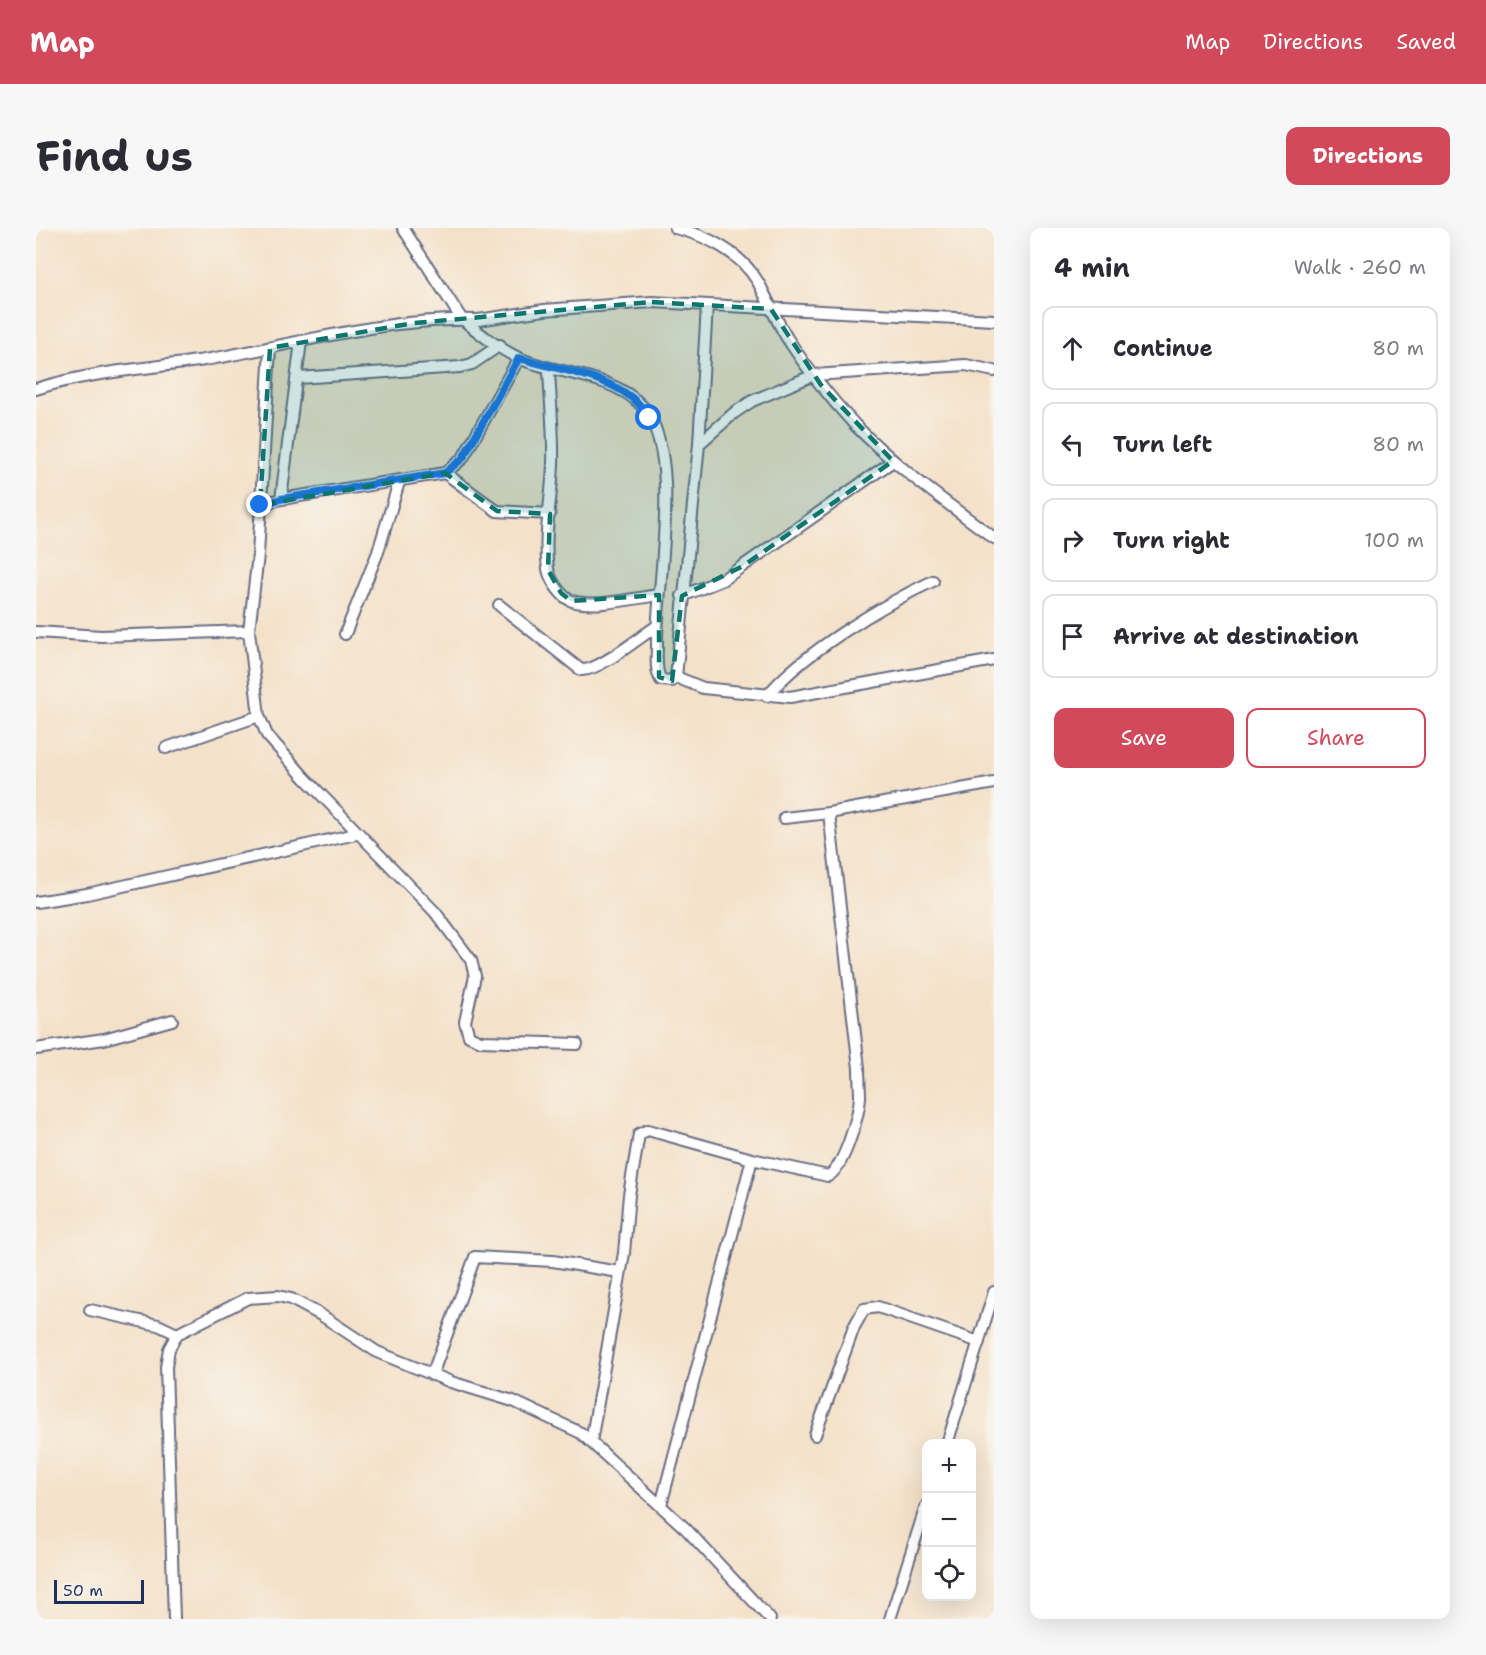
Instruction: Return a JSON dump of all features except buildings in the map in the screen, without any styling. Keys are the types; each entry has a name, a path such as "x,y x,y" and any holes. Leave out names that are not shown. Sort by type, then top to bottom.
{"street":[{"path":"403,228 461,318 519,358 585,376 628,394 644,408 656,431 666,501 657,626 658,677 667,682 676,677"},
{"path":"675,228 695,230 726,249 744,265 758,281 786,337 855,425 893,461 994,538"},
{"path":"36,389 90,375 197,361 347,332 461,318 478,320 554,309 652,302 994,320"},
{"path":"676,677 682,596 699,444 707,305"},
{"path":"281,499 302,341"},
{"path":"298,378 460,367 472,364 500,345"},
{"path":"270,348 270,385 249,631 259,716 267,735 356,834 435,912 471,960 475,976 465,1022 469,1036 481,1041 577,1044"},
{"path":"260,505 281,499 445,473 463,458 519,358"},
{"path":"699,444 752,400 814,375 966,364 994,371"},
{"path":"549,368 553,463 548,570 561,593 571,601 587,602 659,595"},
{"path":"682,596 729,575 893,461"},
{"path":"445,473 497,511 550,514"},
{"path":"345,634 378,552 399,482"},
{"path":"767,696 783,676 806,659 901,596 933,581"},
{"path":"499,604 581,670 591,669 606,661 657,626"},
{"path":"36,632 100,636 249,631"},
{"path":"676,677 703,688 789,697 994,660"},
{"path":"166,748 259,716"},
{"path":"784,818 830,813 994,783"},
{"path":"591,1442 619,1272 635,1152 642,1131 648,1130 752,1159 828,1176 835,1172 839,1165 856,1119 860,1099 859,1068 830,813"},
{"path":"36,902 87,894 356,834"},
{"path":"36,1049 104,1039 172,1020"},
{"path":"661,1505 752,1159"},
{"path":"432,1375 475,1257 553,1261 619,1272"},
{"path":"948,1439 994,1292"},
{"path":"174,1619 166,1367 169,1349 177,1334 248,1298 278,1296 291,1299 321,1315 377,1352 432,1375 513,1401 561,1421 591,1442 661,1505 770,1619"},
{"path":"815,1435 854,1327 864,1309 878,1307 979,1342"},
{"path":"90,1310 158,1325 177,1334"},
{"path":"890,1619 922,1521"}],"highlighted area":[{"path":"652,302 771,309 821,385 893,461 743,566 682,596 672,681 659,677 659,595 571,601 561,593 548,570 550,514 497,511 445,473 260,505 270,348 414,323 606,305"}],"route":[{"path":"260,505 281,499 445,473 463,458 519,358 585,376 618,389 628,394 644,408 649,418"}]}
